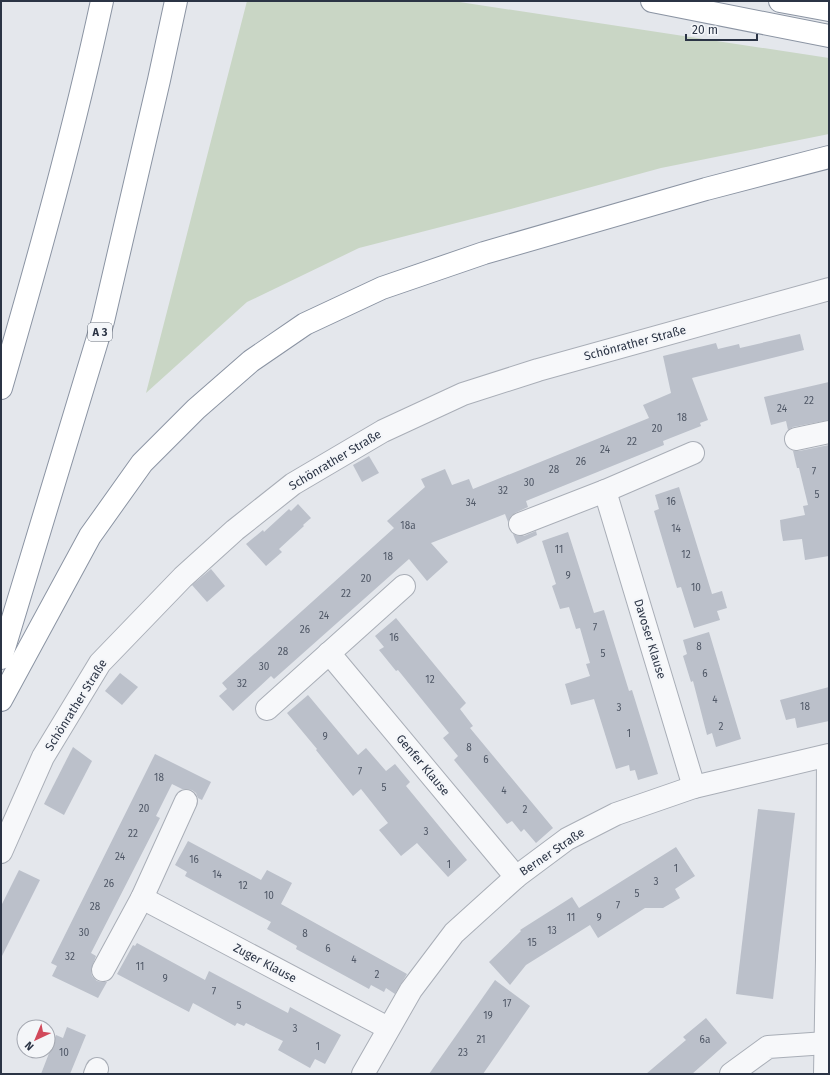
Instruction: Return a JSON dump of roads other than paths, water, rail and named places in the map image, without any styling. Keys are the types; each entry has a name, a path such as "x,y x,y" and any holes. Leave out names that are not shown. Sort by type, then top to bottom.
{"highway":[{"path":"1,388 36,268 89,60 102,1"},
{"name":"A 3","path":"1,658 103,322 176,1"},
{"path":"652,1 829,36"},
{"path":"780,1 829,10"},
{"path":"803,1 829,10"},
{"path":"1,700 90,536 142,463 196,409 251,361 305,324 382,288 484,253 698,192 829,157"},
{"path":"1,331 36,268"}],"street":[{"name":"Schönrather Straße","path":"1,852 43,757 100,663 183,577 235,530 292,484 383,431 463,394 538,370 829,289"},
{"path":"796,439 829,432"},
{"path":"520,524 605,491 693,453"},
{"name":"Davoser Klause","path":"605,491 694,787"},
{"path":"267,709 404,586"},
{"name":"Genfer Klause","path":"329,653 516,877"},
{"path":"825,1074 829,756"},
{"name":"Berner Straße","path":"363,1074 411,990 454,933 516,877 567,840 616,814 694,787 829,756"},
{"path":"103,970 142,898 186,801"},
{"name":"Zuger Klause","path":"142,898 388,1028"},
{"path":"731,1074 768,1047 826,1043"}]}
